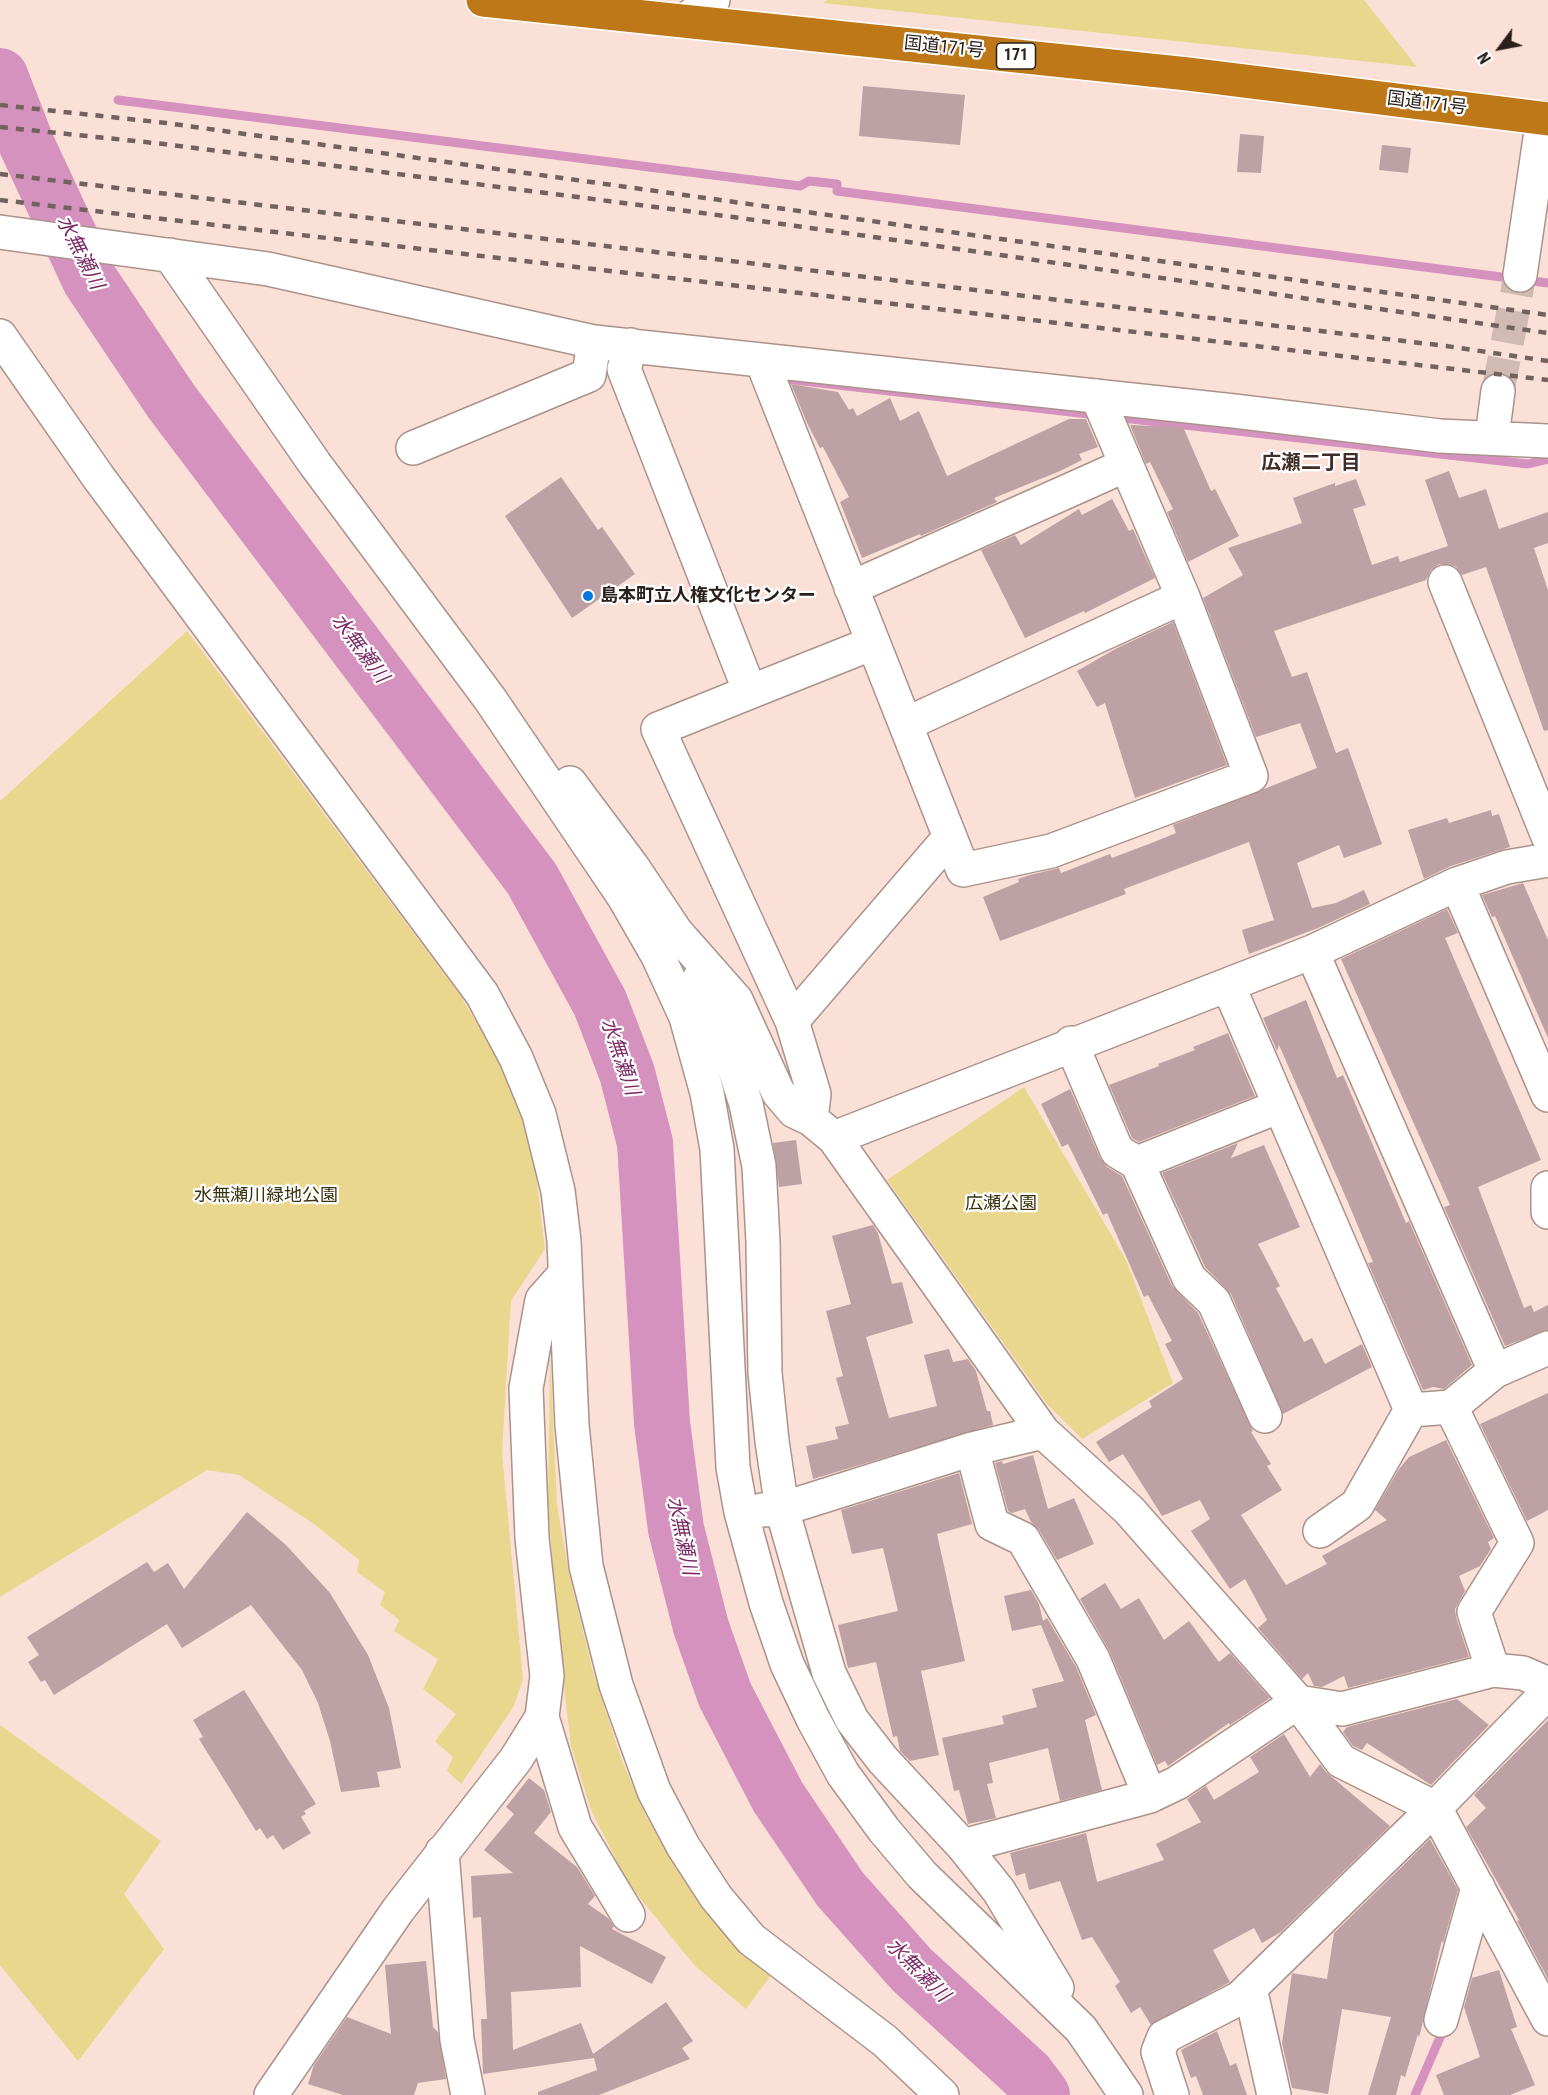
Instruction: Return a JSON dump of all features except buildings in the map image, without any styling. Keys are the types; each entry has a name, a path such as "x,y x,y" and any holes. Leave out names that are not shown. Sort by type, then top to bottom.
{"highway":[{"name":"国道171号","path":"483,0 1188,74 1545,118"}],"street":[{"path":"684,21 713,0"},
{"path":"1520,275 1545,118"},
{"path":"0,232 268,269 594,342 632,345 767,372 1103,409 1440,436 1548,441"},
{"path":"170,255 315,464 490,699 624,897 658,956 689,1028 707,1093 717,1149 730,1434 741,1512 766,1603 787,1664 843,1774 922,1875 1081,2030"},
{"path":"0,336 99,478 482,994 516,1058 539,1114 558,1191 565,1274 572,1425 586,1566 616,1685 654,1791 683,1846 711,1889 751,1939 885,2041 942,2095"},
{"path":"413,448 589,375 594,342"},
{"path":"632,345 624,369 750,692"},
{"path":"767,372 963,870 1052,851 1251,776 1182,597 1103,409"},
{"path":"1492,437 1498,391"},
{"path":"851,588 1126,465"},
{"path":"1445,582 1548,836"},
{"path":"906,724 1182,597"},
{"path":"823,1129 792,1021 658,729 873,643"},
{"path":"517,741 576,788 676,932 736,1000 778,1092 794,1110 823,1129 1042,1432 1129,1510 1298,1702 1341,1761 1435,1808 1548,2019"},
{"path":"792,1021 950,837"},
{"path":"823,1129 1071,1043 1228,985 1312,951 1457,884 1508,867 1548,860"},
{"path":"1457,884 1548,1095"},
{"path":"676,932 718,1018 746,1104 759,1166 764,1242 765,1373 782,1509 816,1634 838,1695 852,1720 883,1760 963,1846 999,1891 1081,2030 1126,2095"},
{"path":"1312,951 1495,1371"},
{"path":"1228,985 1411,1410"},
{"path":"1071,1043 1117,1151 1137,1163 1189,1278 1214,1302 1264,1416"},
{"path":"1137,1163 1280,1106"},
{"path":"1548,1188 1548,1212"},
{"path":"565,1274 542,1300 526,1388 532,1538 546,1676 543,1717 575,1827 628,1915"},
{"path":"1411,1410 1451,1407 1495,1371 1548,1348"},
{"path":"1451,1407 1516,1543 1474,1612 1493,1670"},
{"path":"1320,1531 1357,1505 1411,1410"},
{"path":"741,1512 782,1509 972,1449 1042,1432"},
{"path":"972,1449 992,1524 1023,1539 1088,1649 1150,1796"},
{"path":"963,1846 1150,1796 1177,1783 1298,1702 1342,1709 1493,1670 1523,1673 1548,1684"},
{"path":"1172,2095 1158,2052 1164,2037 1240,1998 1435,1808 1548,1692"},
{"path":"271,2095 398,1910 516,1759 543,1717"},
{"path":"442,1852 457,2040 468,2095"},
{"path":"1441,2020 1478,1887"},
{"path":"1250,1988 1274,2095"}],"green space":[{"path":"827,0 1364,0 1417,67 823,3"},
{"name":"水無瀬川緑地公園","path":"187,631 460,995 510,1079 535,1165 545,1249 511,1301 502,1452 523,1679 514,1706 461,1784 447,1771 453,1757 435,1741 456,1714 423,1689 438,1659 394,1631 399,1620 380,1605 385,1592 357,1572 359,1560 314,1524 239,1475 207,1470 0,1597 0,801"},
{"name":"広瀬公園","path":"1024,1087 1126,1260 1173,1383 1082,1439 1047,1404 887,1180"},
{"path":"550,1354 557,1505 568,1569 593,1672 622,1761 645,1814 667,1853 704,1909 737,1948 772,1974 746,2009 694,1965 628,1883 591,1810 571,1746 558,1637 548,1504"},
{"path":"0,1725 161,1841 124,1894 164,1949 78,2061 0,1965"}],"waterway":[{"name":"水無瀬川","path":"0,76 26,143 90,280 171,401 532,879 600,1003 627,1073 645,1143 662,1423 676,1529 701,1627 725,1695 778,1797 840,1889 912,1970 1027,2075 1042,2095"},
{"path":"118,100 800,186 809,181 837,184 837,191 1548,283"},
{"path":"777,378 1097,415"},
{"path":"1114,417 1528,464 1548,459"},
{"path":"1415,2095 1445,2026"}],"tunnel":[{"path":"1498,391 1520,275"}],"railway":[{"path":"0,105 166,123 1548,315"},
{"path":"0,127 164,144 733,217 1548,333"},
{"path":"0,174 1446,346 1548,361"},
{"path":"0,200 1548,380"}],"place":[{"name":"島本町立人権文化センター","path":"588,596"}],"district":[{"name":"広瀬二丁目","path":"1311,464"}]}
